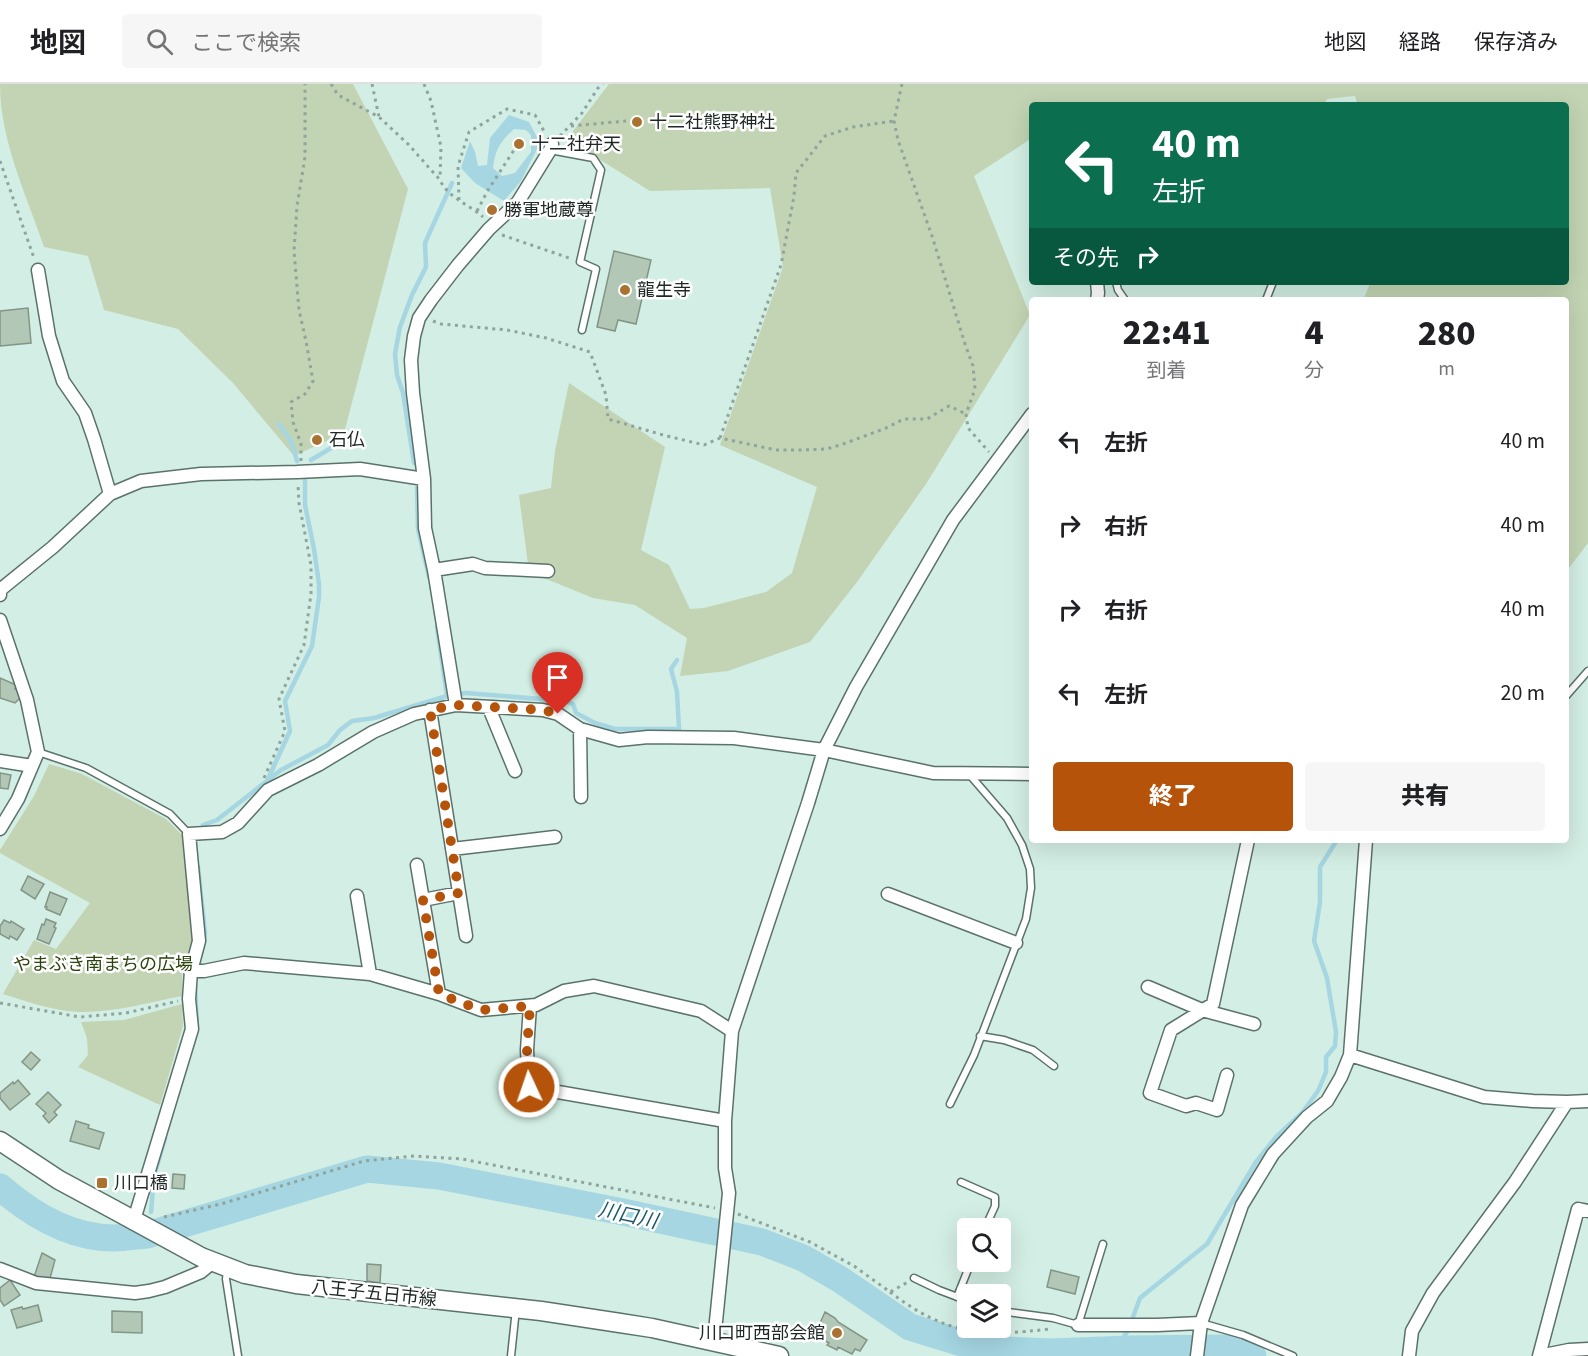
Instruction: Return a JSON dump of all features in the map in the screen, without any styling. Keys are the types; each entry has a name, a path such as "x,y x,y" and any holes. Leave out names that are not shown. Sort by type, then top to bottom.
{"main road":[{"name":"八王子五日市線","path":"0,1141 59,1180 134,1220 214,1262 257,1276 296,1284 516,1308 620,1323 779,1356"}],"street":[{"path":"456,705 425,528 424,479 411,360 414,336 419,318 431,300 493,225 518,202 551,147"},
{"path":"38,270 49,336 63,381 84,413 110,494"},
{"path":"714,1341 729,1193 725,1168 725,1121 732,1031 824,750 856,687 953,520 1029,418"},
{"path":"0,595 0,590 110,494 141,481 201,474 360,469 424,479"},
{"path":"434,570 473,564 485,568 548,572"},
{"path":"0,620 27,700 38,752 18,799 0,829"},
{"path":"134,1220 192,1029 189,999 191,971 199,941 189,834 222,832 238,823 268,790 318,765 373,732 414,714 456,705 543,710 558,714 580,729 619,740 648,737 734,738 824,750 933,773 1029,774"},
{"path":"489,708 515,771"},
{"path":"430,710 466,936"},
{"path":"580,729 581,797"},
{"path":"0,761 32,766"},
{"path":"452,849 555,837"},
{"path":"1227,1075 1217,1110 1196,1103 1186,1106 1150,1093 1171,1030 1213,1004 1247,843"},
{"path":"1197,1356 1200,1327 1242,1205 1274,1154 1307,1117 1327,1101 1350,1055 1365,843"},
{"path":"417,865 439,994"},
{"path":"423,900 459,893"},
{"path":"888,894 1016,943"},
{"path":"357,896 370,974"},
{"path":"191,971 204,971 244,963 370,974 439,994 481,1010 536,1005 564,992 594,986 701,1011 732,1031"},
{"path":"1148,987 1202,1010 1254,1024"},
{"path":"530,1006 527,1050 529,1087 725,1121"},
{"path":"1350,1055 1484,1098 1588,1101"},
{"path":"1410,1356 1412,1331 1433,1293 1515,1182 1568,1102"},
{"path":"1581,1351 1539,1356 1578,1209 1588,1211"},
{"path":"0,1269 36,1283 135,1293 165,1287 201,1272 214,1262"},
{"path":"1078,1325 1200,1327"}],"lane":[{"path":"551,147 593,158 601,170 580,262 596,269 582,330"},
{"path":"1569,693 1588,671"},
{"path":"38,752 86,768 170,814 189,834"},
{"path":"950,1104 974,1055 1026,919 1031,888 1030,868 1022,845 1007,818 969,774"},
{"path":"980,1036 1004,1040 1033,1050 1054,1066"},
{"path":"961,1182 995,1197 995,1206 990,1218"},
{"path":"1011,1312 1053,1317 1078,1325 1103,1244"},
{"path":"214,1262 226,1279 238,1356"},
{"path":"914,1278 957,1297"},
{"path":"511,1356 516,1308"},
{"path":"1200,1327 1243,1335 1293,1356"}],"path":[{"path":"262,781 285,731 279,699 304,645 311,594 311,565 299,503 297,472 301,459 301,444 292,422 291,402 305,394 313,381 299,310 294,251 297,206 305,157 305,84"},
{"path":"331,84 338,95 379,117 408,144 442,185 493,225"},
{"path":"372,84 379,117"},
{"path":"424,84 431,101 441,147 440,180"},
{"path":"457,198 458,166 469,132 507,109 535,115 551,147 582,113 603,84"},
{"path":"902,84 894,121 898,140 974,366 975,389 966,414 968,428 996,460"},
{"path":"570,126 626,121"},
{"path":"720,438 781,265 796,173 825,136 854,127 894,121"},
{"path":"477,211 516,147"},
{"path":"0,161 38,270"},
{"path":"508,238 560,256"},
{"path":"441,324 507,330 546,338 590,352 606,395 608,419 704,446 720,438 776,450 827,449 871,435 904,419 927,419 949,406 966,414"},
{"path":"0,1003 80,1017 126,1013 189,999"},
{"path":"134,1220 167,1217 221,1204 364,1161 414,1156 462,1159 728,1210 810,1242 855,1266 905,1304 952,1327 986,1333 1011,1333 1078,1325"},
{"path":"890,1292 914,1278"}],"green space":[{"path":"0,84 353,84 408,189 344,433 294,456 233,383 178,329 104,310 88,256 44,247 9,146 4,126"},
{"path":"609,84 1588,84 1588,543 1569,568 1569,297 1364,297 1369,285 1569,285 1569,102 1357,102 1355,96 1327,99 1326,102 1029,102 1029,140 974,176 1029,317 926,484 857,582 810,642 728,671 680,676 687,638 635,605 593,598 529,572 519,495 551,488 555,451 569,383 665,447 641,550 669,565 690,609 704,608 766,592 792,573 817,487 720,445 783,267 770,188 650,191 567,139"},
{"name":"やまぶき南まちの広場","path":"49,764 82,774 166,819 188,841 197,944 182,972 182,996 118,1009 80,1012 51,1008 3,994 34,940 56,949 90,903 0,853 34,796"},
{"path":"182,1004 183,1026 160,1105 78,1067 88,1055 87,1038 81,1022 124,1020"}],"water":[{"path":"509,115 529,122 540,143 521,181 504,201 475,183 461,168 470,141 478,166 487,165 490,138","holes":["514,129 526,130 531,135 531,152 515,173 502,176 493,168 499,147"]}],"building":[{"name":"龍生寺","path":"614,251 651,260 636,324 618,320 615,331 597,327"},
{"path":"28,308 31,343 0,346 0,311"},
{"path":"0,678 16,685 15,689 18,690 20,698 15,703 0,698"},
{"path":"0,773 11,775 8,789 0,788"},
{"path":"28,876 44,884 35,899 21,890"},
{"path":"50,892 67,899 60,915 45,907"},
{"path":"46,919 56,923 49,944 37,939"},
{"path":"4,920 10,923 11,921 24,929 17,940 0,934 0,926"},
{"path":"31,1052 40,1060 31,1070 22,1062"},
{"path":"18,1080 30,1094 10,1110 0,1098 0,1093"},
{"path":"48,1092 61,1105 54,1112 57,1115 49,1123 43,1116 46,1113 36,1104"},
{"path":"76,1121 104,1133 99,1149 70,1141"},
{"path":"173,1174 185,1175 184,1189 172,1188"},
{"path":"42,1253 55,1260 49,1282 34,1277"},
{"path":"367,1264 381,1265 380,1283 367,1281"},
{"path":"1051,1270 1079,1277 1075,1294 1047,1287"},
{"path":"10,1280 20,1295 4,1306 0,1300 0,1288"},
{"path":"38,1305 42,1321 17,1328 11,1310"},
{"path":"112,1311 142,1312 142,1333 112,1332"},
{"name":"川口町西部会館","path":"825,1312 867,1340 860,1351 855,1349 852,1354 838,1347 837,1350 827,1345 829,1343 819,1337 820,1334 816,1332"}],"waterway":[{"path":"414,463 395,354 400,327 426,267 425,243 452,183"},
{"path":"279,424 291,441 297,461"},
{"path":"311,460 343,441"},
{"path":"268,779 290,731 285,701 312,646 319,597 314,549 305,505 305,479"},
{"path":"417,488 418,529 429,577"},
{"path":"437,627 447,696"},
{"path":"203,825 217,820 281,770 328,745 340,730 352,721 374,718 447,696 466,693 553,700 557,698 573,704 576,713 595,723 615,729 679,729 677,692 671,669 677,660"},
{"path":"1133,1317 1140,1298 1207,1244 1256,1162 1277,1136 1302,1113 1318,1091 1326,1072 1326,1057 1335,1046 1336,1032 1327,978 1314,941 1320,902 1320,867 1335,843"},
{"path":"198,867 204,942"},
{"path":"195,984 197,1026"},
{"path":"151,1212 154,1176 165,1138"},
{"name":"川口川","path":"0,1187 52,1223 82,1234 118,1238 147,1235 367,1169 439,1176 762,1242 803,1258 841,1280 910,1327 981,1349 1051,1352 1224,1348 1253,1356"},
{"path":"1116,1349 1127,1332"},
{"name":"川口川","path":"1050,1356 1051,1352"}],"place":[{"name":"十二社熊野神社","path":"637,122"},
{"name":"十二社弁天","path":"519,144"},
{"name":"勝軍地蔵尊","path":"492,210"},
{"name":"龍生寺","path":"625,290"},
{"name":"石仏","path":"317,440"},
{"name":"川口橋","path":"102,1183"},
{"name":"川口町西部会館","path":"837,1333"}],"route":[{"path":"529,1087 527,1050 530,1006 481,1010 439,994 423,900 459,893 430,710 456,705 543,710 558,714"}]}
